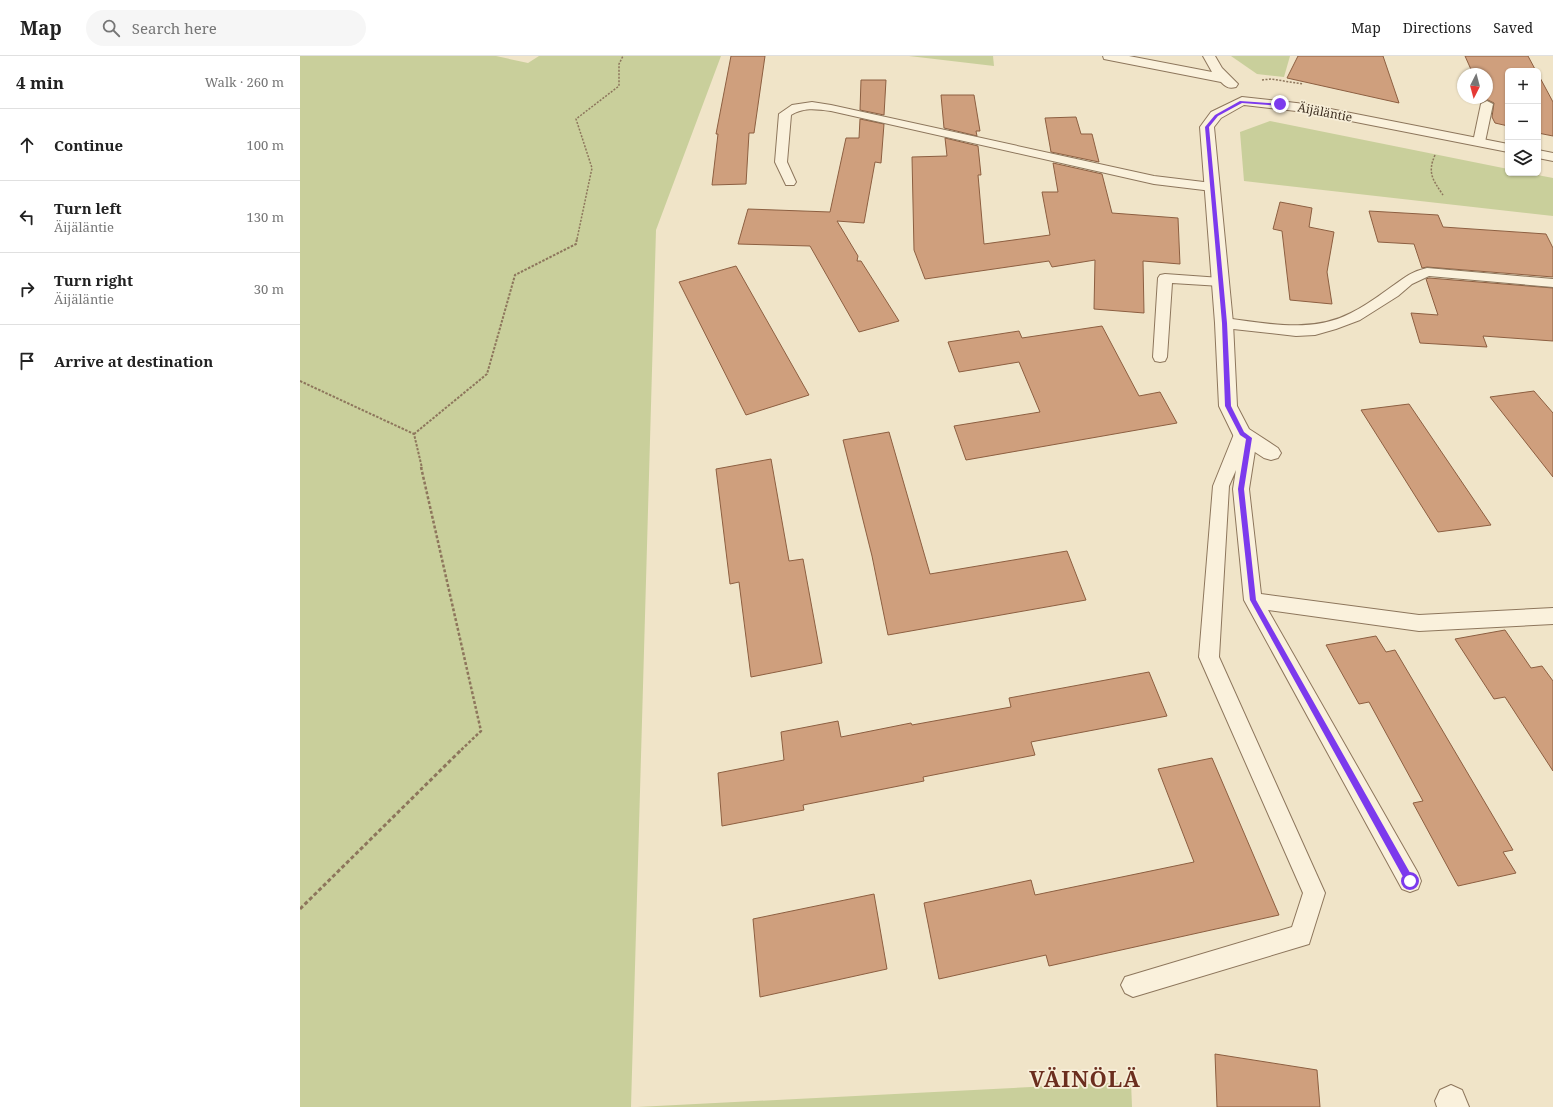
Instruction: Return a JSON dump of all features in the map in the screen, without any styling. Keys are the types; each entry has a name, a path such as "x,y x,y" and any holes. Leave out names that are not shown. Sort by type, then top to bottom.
{"street":[{"path":"1109,56 1227,79"},
{"path":"1209,56 1217,70 1238,90 1242,101 1216,115 1207,127 1221,282 1228,406 1245,436 1271,453"},
{"name":"Äijäläntie","path":"1242,101 1305,108 1505,147"},
{"path":"1541,155 1553,157"}],"lane":[{"path":"1479,142 1487,104"},
{"path":"790,182 781,162 785,114 794,107 808,105 831,108 1154,180 1212,187"},
{"path":"1224,323 1296,331 1315,330 1331,326 1355,316 1393,292 1407,281 1427,272 1553,283"},
{"path":"1160,357 1165,278 1221,282"},
{"path":"1245,436 1241,489 1253,600 1410,881"},
{"path":"1133,985 1301,936 1314,893 1209,657 1221,486 1245,436"},
{"path":"1253,600 1419,623 1553,616"}],"path":[{"path":"414,434 487,374 515,275 576,244 592,168 576,119 619,86 619,64 623,56"},
{"path":"1435,155 1431,161 1430,175 1443,195"},
{"path":"300,380 414,434"},
{"path":"300,909 481,731 414,434"}],"green space":[{"path":"300,56 496,56 528,63 539,56 721,56 656,230 631,1107 300,1107"},
{"path":"909,56 993,56 994,66"},
{"path":"1231,56 1290,56 1284,77 1257,74"},
{"path":"1270,121 1505,168 1505,176 1541,176 1553,178 1553,216 1244,181 1240,132"},
{"path":"1131,1082 1132,1107 637,1107"}],"building":[{"path":"731,56 765,56 754,133 749,133 746,184 712,185 718,134 716,134"},
{"path":"1298,56 1383,56 1399,103 1287,78"},
{"path":"1465,56 1528,56 1534,68 1505,68 1505,125 1495,123 1492,117 1494,103 1493,68 1470,68"},
{"path":"861,80 886,80 884,115 860,110"},
{"path":"1541,80 1553,102 1553,136 1541,134"},
{"path":"941,95 974,95 980,131 976,131 977,136 944,128"},
{"path":"1076,117 1081,134 1092,134 1099,162 1051,152 1045,118"},
{"path":"860,119 884,124 881,163 875,162 864,223 837,221 858,256 857,261 861,261 899,321 859,332 810,246 738,244 748,209 830,212 846,138 859,138"},
{"path":"945,138 978,146 981,175 978,175 984,244 1050,235 1042,192 1058,192 1053,163 1102,174 1112,213 1178,218 1180,264 1143,261 1144,313 1094,309 1095,260 1052,267 1049,261 925,279 914,250 912,157 947,156"},
{"path":"1280,202 1312,208 1309,227 1334,232 1327,272 1332,304 1290,300 1282,231 1273,229"},
{"path":"1369,211 1438,215 1443,227 1546,234 1553,248 1553,277 1427,267 1422,268 1414,244 1378,242"},
{"path":"736,266 809,395 746,415 679,282"},
{"path":"1429,278 1553,288 1553,341 1483,336 1487,347 1420,343 1411,313 1438,315 1426,279"},
{"path":"1102,326 1139,396 1160,392 1177,423 966,460 954,426 1040,412 1019,362 959,372 948,342 1019,331 1022,338"},
{"path":"1534,391 1553,413 1553,477 1490,397"},
{"path":"1409,404 1491,525 1438,532 1361,410"},
{"path":"889,432 930,574 1067,551 1086,600 888,635 872,556 843,440"},
{"path":"771,459 789,561 803,559 822,663 751,677 739,582 730,584 716,469"},
{"path":"1505,630 1531,668 1542,666 1553,681 1553,771 1505,697 1494,699 1455,639"},
{"path":"1376,636 1386,652 1395,650 1513,850 1503,852 1516,873 1458,886 1413,803 1423,801 1369,702 1359,704 1326,645"},
{"path":"1149,672 1167,716 1031,742 1035,755 923,777 924,781 803,805 804,810 722,826 718,773 784,760 781,732 838,721 841,737 911,723 912,725 1011,707 1009,698"},
{"path":"1212,758 1279,915 1049,966 1046,955 939,979 924,903 1031,880 1035,895 1194,862 1158,769"},
{"path":"874,894 887,969 760,997 753,919"},
{"path":"1215,1054 1317,1070 1320,1107 1217,1107"}],"district":[{"name":"VÄINÖLÄ","path":"1085,1078"}],"route":[{"path":"1280,104 1242,101 1216,115 1207,127 1210,147 1224,323 1228,406 1242,434 1249,438 1241,489 1253,600 1410,881"}]}
